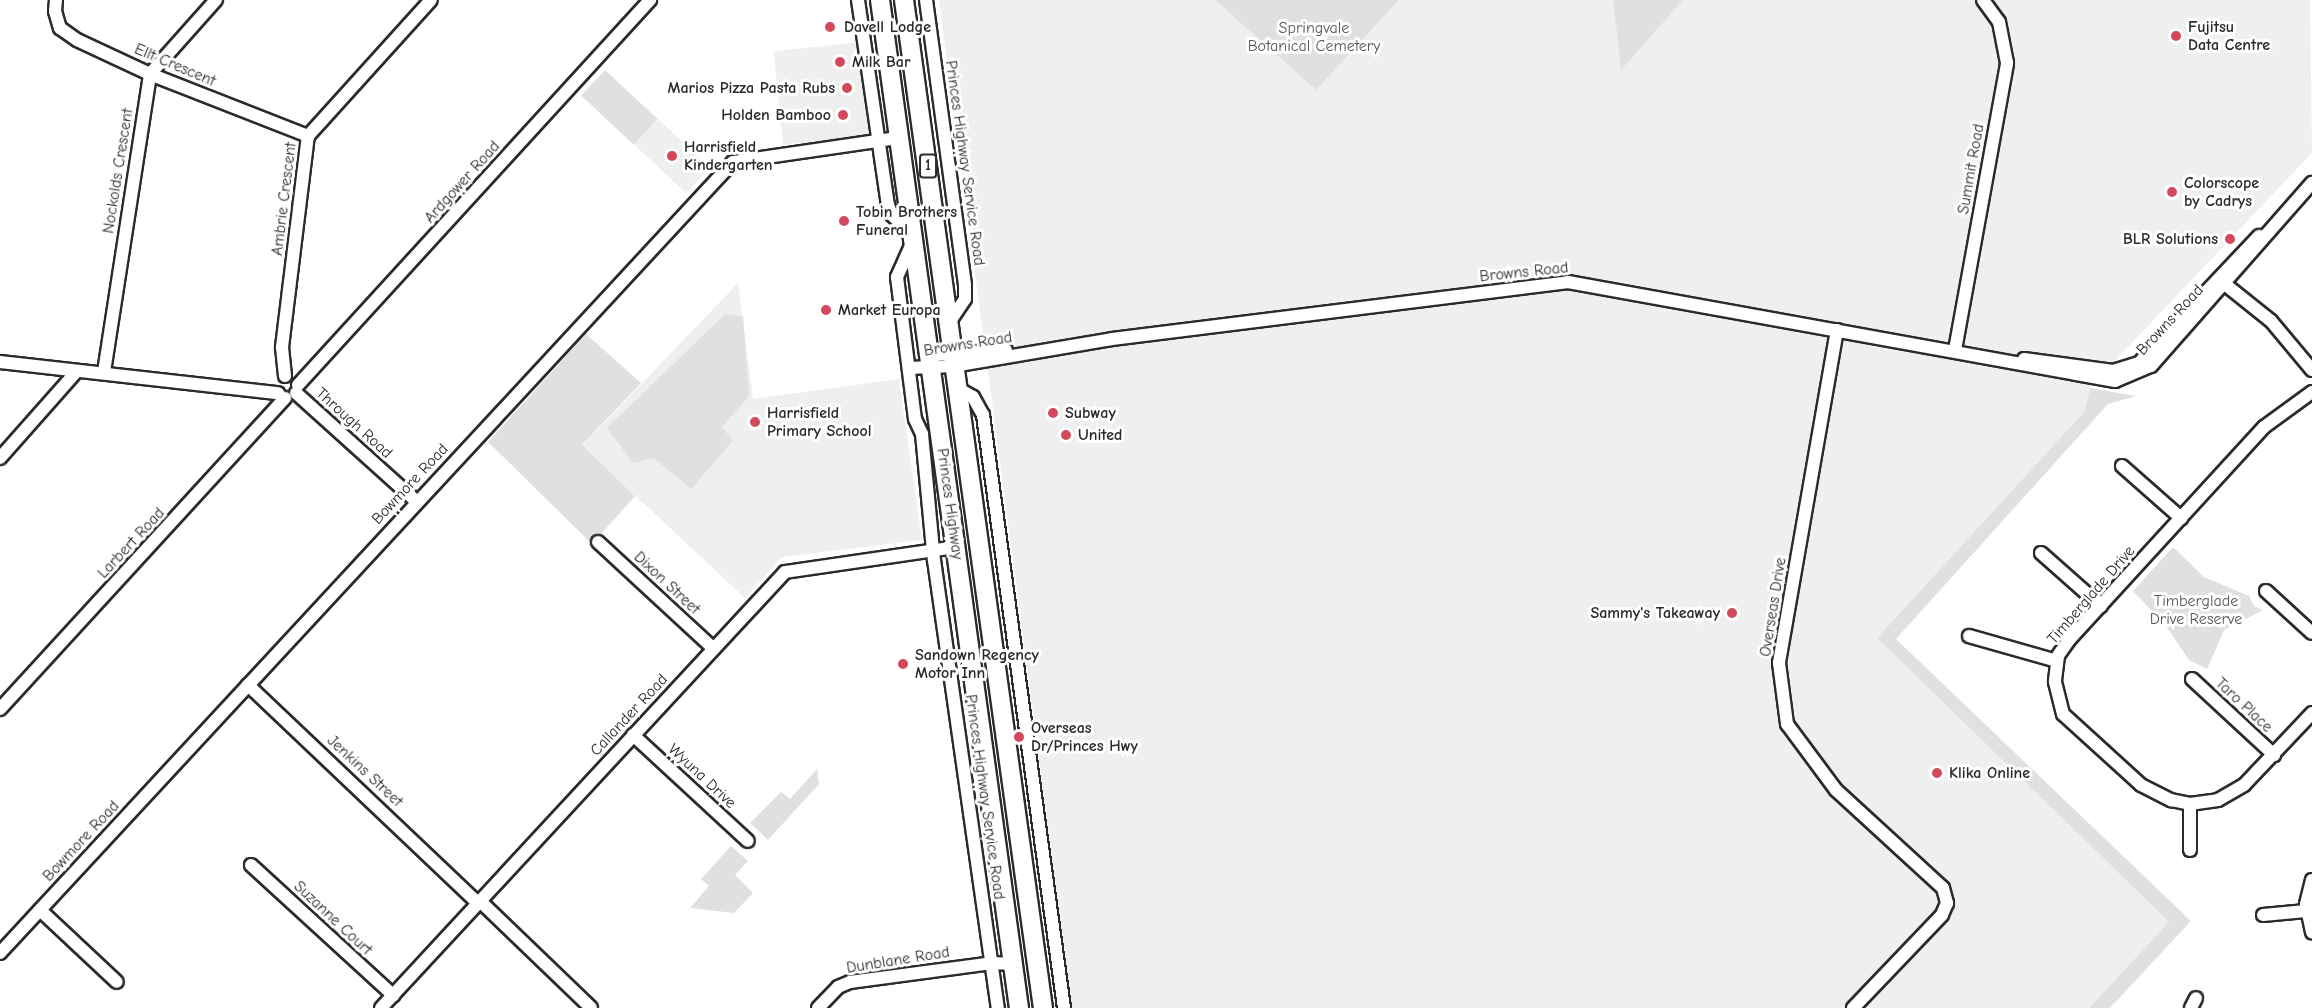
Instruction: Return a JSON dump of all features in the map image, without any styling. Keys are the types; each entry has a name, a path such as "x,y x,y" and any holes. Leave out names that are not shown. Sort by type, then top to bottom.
{"highway":[{"name":"Princes Highway","path":"880,0 1019,1008"},
{"name":"Princes Highway","path":"904,0 1043,1008"},
{"path":"898,138 922,136"},
{"path":"904,170 928,167"},
{"path":"1013,964 1024,949 1012,861 1015,808"}],"street":[{"name":"Ellt Crescent","path":"56,0 55,11 60,28 150,74 308,136"},
{"path":"150,74 216,0"},
{"name":"Ambrie Crescent","path":"285,376 282,347 308,136 431,0"},
{"name":"Ardgower Road","path":"289,392 650,0"},
{"path":"858,0 876,141 889,209 914,238"},
{"name":"Princes Highway Service Road","path":"926,0 965,285 965,299 948,325"},
{"name":"Summit Road","path":"1955,350 2007,63 2000,22 1983,0"},
{"name":"Nockolds Crescent","path":"104,372 150,74"},
{"name":"Bowmore Road","path":"0,953 416,501 733,162 898,138"},
{"name":"Browns Road","path":"909,368 952,359 1568,282 1955,350 2105,380 2133,376 2151,366 2224,278 2312,183"},
{"name":"Princes Highway Service Road","path":"914,238 897,277 915,419 922,434 933,549 998,1008"},
{"path":"2224,278 2310,364"},
{"name":"Overseas Drive","path":"1837,330 1779,663 1787,724 1836,790 1943,888 1947,903 1942,915 1853,1008"},
{"path":"0,362 76,372 104,372 289,392"},
{"path":"0,458 76,372"},
{"path":"285,376 277,383 289,392"},
{"name":"Through Road","path":"285,376 291,377 289,392 416,501"},
{"path":"957,388 973,397 983,415 1064,1008"},
{"name":"Larbert Road","path":"0,708 289,392"},
{"name":"Timberglade Drive","path":"2312,392 2271,420 2069,640 2057,661 2056,693 2067,718 2141,785 2171,800 2190,804 2230,795 2254,777 2312,713"},
{"path":"2122,466 2181,518"},
{"name":"Dixon Street","path":"598,542 713,648"},
{"name":"Callander Road","path":"381,1008 713,648 788,570 956,546"},
{"path":"2041,553 2101,606"},
{"path":"2266,591 2312,633"},
{"path":"1969,636 2057,661"},
{"name":"Taro Place","path":"2192,679 2274,755"},
{"name":"Jenkins Street","path":"248,685 459,881 502,926 591,1008"},
{"name":"Wyuna Drive","path":"633,735 748,841"},
{"path":"2190,804 2190,850"},
{"name":"Suzanne Court","path":"251,865 393,995"},
{"path":"2312,880 2306,911 2312,932"},
{"path":"40,910 117,982"},
{"path":"2263,915 2306,911"},
{"path":"992,963 1009,940"},
{"name":"Dunblane Road","path":"818,1008 845,983 992,963 1013,964"}],"shaded area":[{"path":"939,0 1215,0 1316,90 1399,0 1613,0 1621,69 1683,0 2310,0 2312,153 2090,387 2084,412 1877,638 2169,922 2089,1008 1072,1008"},
{"path":"861,42 871,135 783,145 773,51"},
{"name":"Harrisfield Kindergarten","path":"658,119 710,167 686,193 634,145"},
{"name":"Harrisfield Primary School","path":"738,283 753,399 899,379 922,540 782,557 745,598 582,446"}],"green space":[{"name":"Springvale Botanical Cemetery","path":"1215,0 1399,0 1316,90"},
{"path":"1613,0 1683,0 1621,70"},
{"path":"605,70 658,119 634,145 581,96"},
{"path":"725,314 743,316 749,396 722,427 733,441 691,489 654,458 633,463 607,428"},
{"path":"586,334 641,383 582,445 635,496 592,544 488,442"},
{"path":"2090,388 2136,396 2108,404 1896,639 2191,921 2110,1008 2089,1008 2169,922 1877,638 2084,412"},
{"name":"Timberglade Drive Reserve","path":"2173,547 2204,577 2249,596 2254,606 2263,610 2224,630 2207,669 2189,660 2166,626 2133,591"},
{"path":"817,769 819,784 768,840 750,823 781,792 790,799"},
{"path":"731,846 748,861 735,875 753,893 734,913 690,908 709,886 701,879"}],"place":[{"name":"Davell Lodge","path":"830,27"},
{"name":"Fujitsu Data Centre","path":"2176,36"},
{"name":"Milk Bar","path":"840,62"},
{"name":"Marios Pizza Pasta Rubs","path":"847,88"},
{"name":"Holden Bamboo","path":"843,115"},
{"name":"Harrisfield Kindergarten","path":"672,156"},
{"name":"Colorscope by Cadrys","path":"2172,192"},
{"name":"Tobin Brothers Funeral","path":"844,221"},
{"name":"BLR Solutions","path":"2230,239"},
{"name":"Market Europa","path":"826,310"},
{"name":"Subway","path":"1053,413"},
{"name":"Harrisfield Primary School","path":"755,422"},
{"name":"United","path":"1066,435"},
{"name":"Sammy's Takeaway","path":"1732,613"},
{"name":"Sandown Regency Motor Inn","path":"903,664"},
{"name":"Overseas Dr/Princes Hwy","path":"1019,737"},
{"name":"Klika Online","path":"1937,773"}]}
